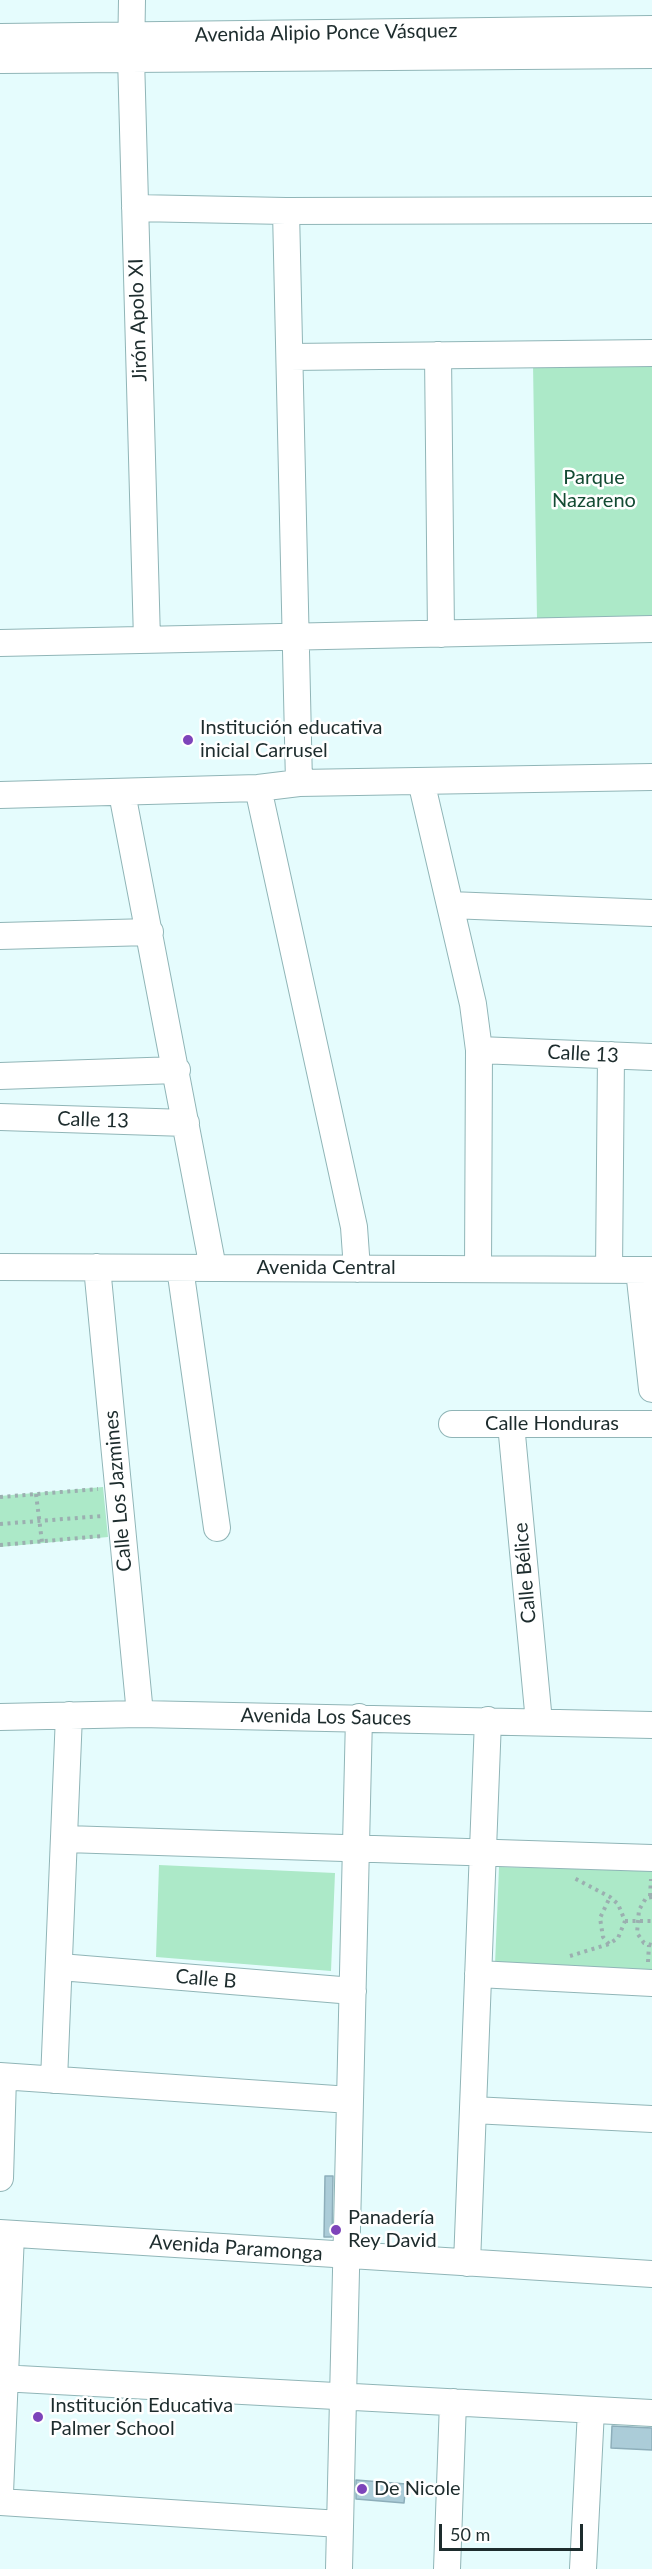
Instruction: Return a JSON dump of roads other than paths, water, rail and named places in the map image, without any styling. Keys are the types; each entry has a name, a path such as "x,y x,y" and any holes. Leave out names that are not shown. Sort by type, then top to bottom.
{"street":[{"name":"Jirón Apolo XI","path":"132,0 135,208 147,640"},
{"name":"Avenida Alipio Ponce Vásquez","path":"0,60 132,46 652,29"},
{"name":"Avenida Alipio Ponce Vásquez","path":"0,37 132,46 652,55"},
{"path":"135,208 652,210"},
{"path":"286,210 300,783"},
{"path":"290,357 652,353"},
{"path":"438,355 441,634"},
{"path":"0,643 652,629"},
{"path":"0,795 258,788 300,783 652,777"},
{"path":"421,781 473,1004 479,1050 478,1269"},
{"path":"258,788 354,1227 357,1269"},
{"path":"122,793 177,1070 213,1268"},
{"path":"450,905 652,913"},
{"path":"0,936 150,932"},
{"name":"Calle 13","path":"479,1050 652,1057"},
{"path":"609,1270 611,1056"},
{"path":"0,1076 177,1070"},
{"name":"Calle 13","path":"0,1117 186,1123"},
{"name":"Avenida Central","path":"0,1267 645,1270"},
{"name":"Calle Los Jazmines","path":"97,1267 140,1714"},
{"path":"180,1268 217,1528"},
{"path":"645,1270 652,1389"},
{"name":"Calle Honduras","path":"452,1424 652,1424"},
{"name":"Calle Bélice","path":"511,1424 538,1722"},
{"name":"Avenida Los Sauces","path":"0,1717 140,1714 652,1725"},
{"path":"54,2080 66,1839 69,1716"},
{"path":"339,2569 359,1717"},
{"path":"467,2263 488,1720"},
{"path":"66,1839 652,1858"},
{"name":"Calle B","path":"60,1967 353,1991"},
{"path":"478,1974 650,1977"},
{"path":"0,2178 2,2076 350,2100"},
{"path":"473,2110 652,2119"},
{"path":"0,2493 5,2234"},
{"name":"Avenida Paramonga","path":"5,2234 652,2274"},
{"path":"3,2378 652,2413"},
{"path":"447,2569 453,2402"},
{"path":"583,2569 591,2410"},
{"path":"0,2502 340,2524"}],"place":[{"name":"Institución educativa inicial Carrusel","path":"188,740"},
{"name":"Panadería Rey David","path":"336,2230"},
{"name":"Institución Educativa Palmer School","path":"38,2417"},
{"name":"De Nicole","path":"362,2489"}],"park label":[{"name":"Parque Nazareno","path":"594,490"}]}
